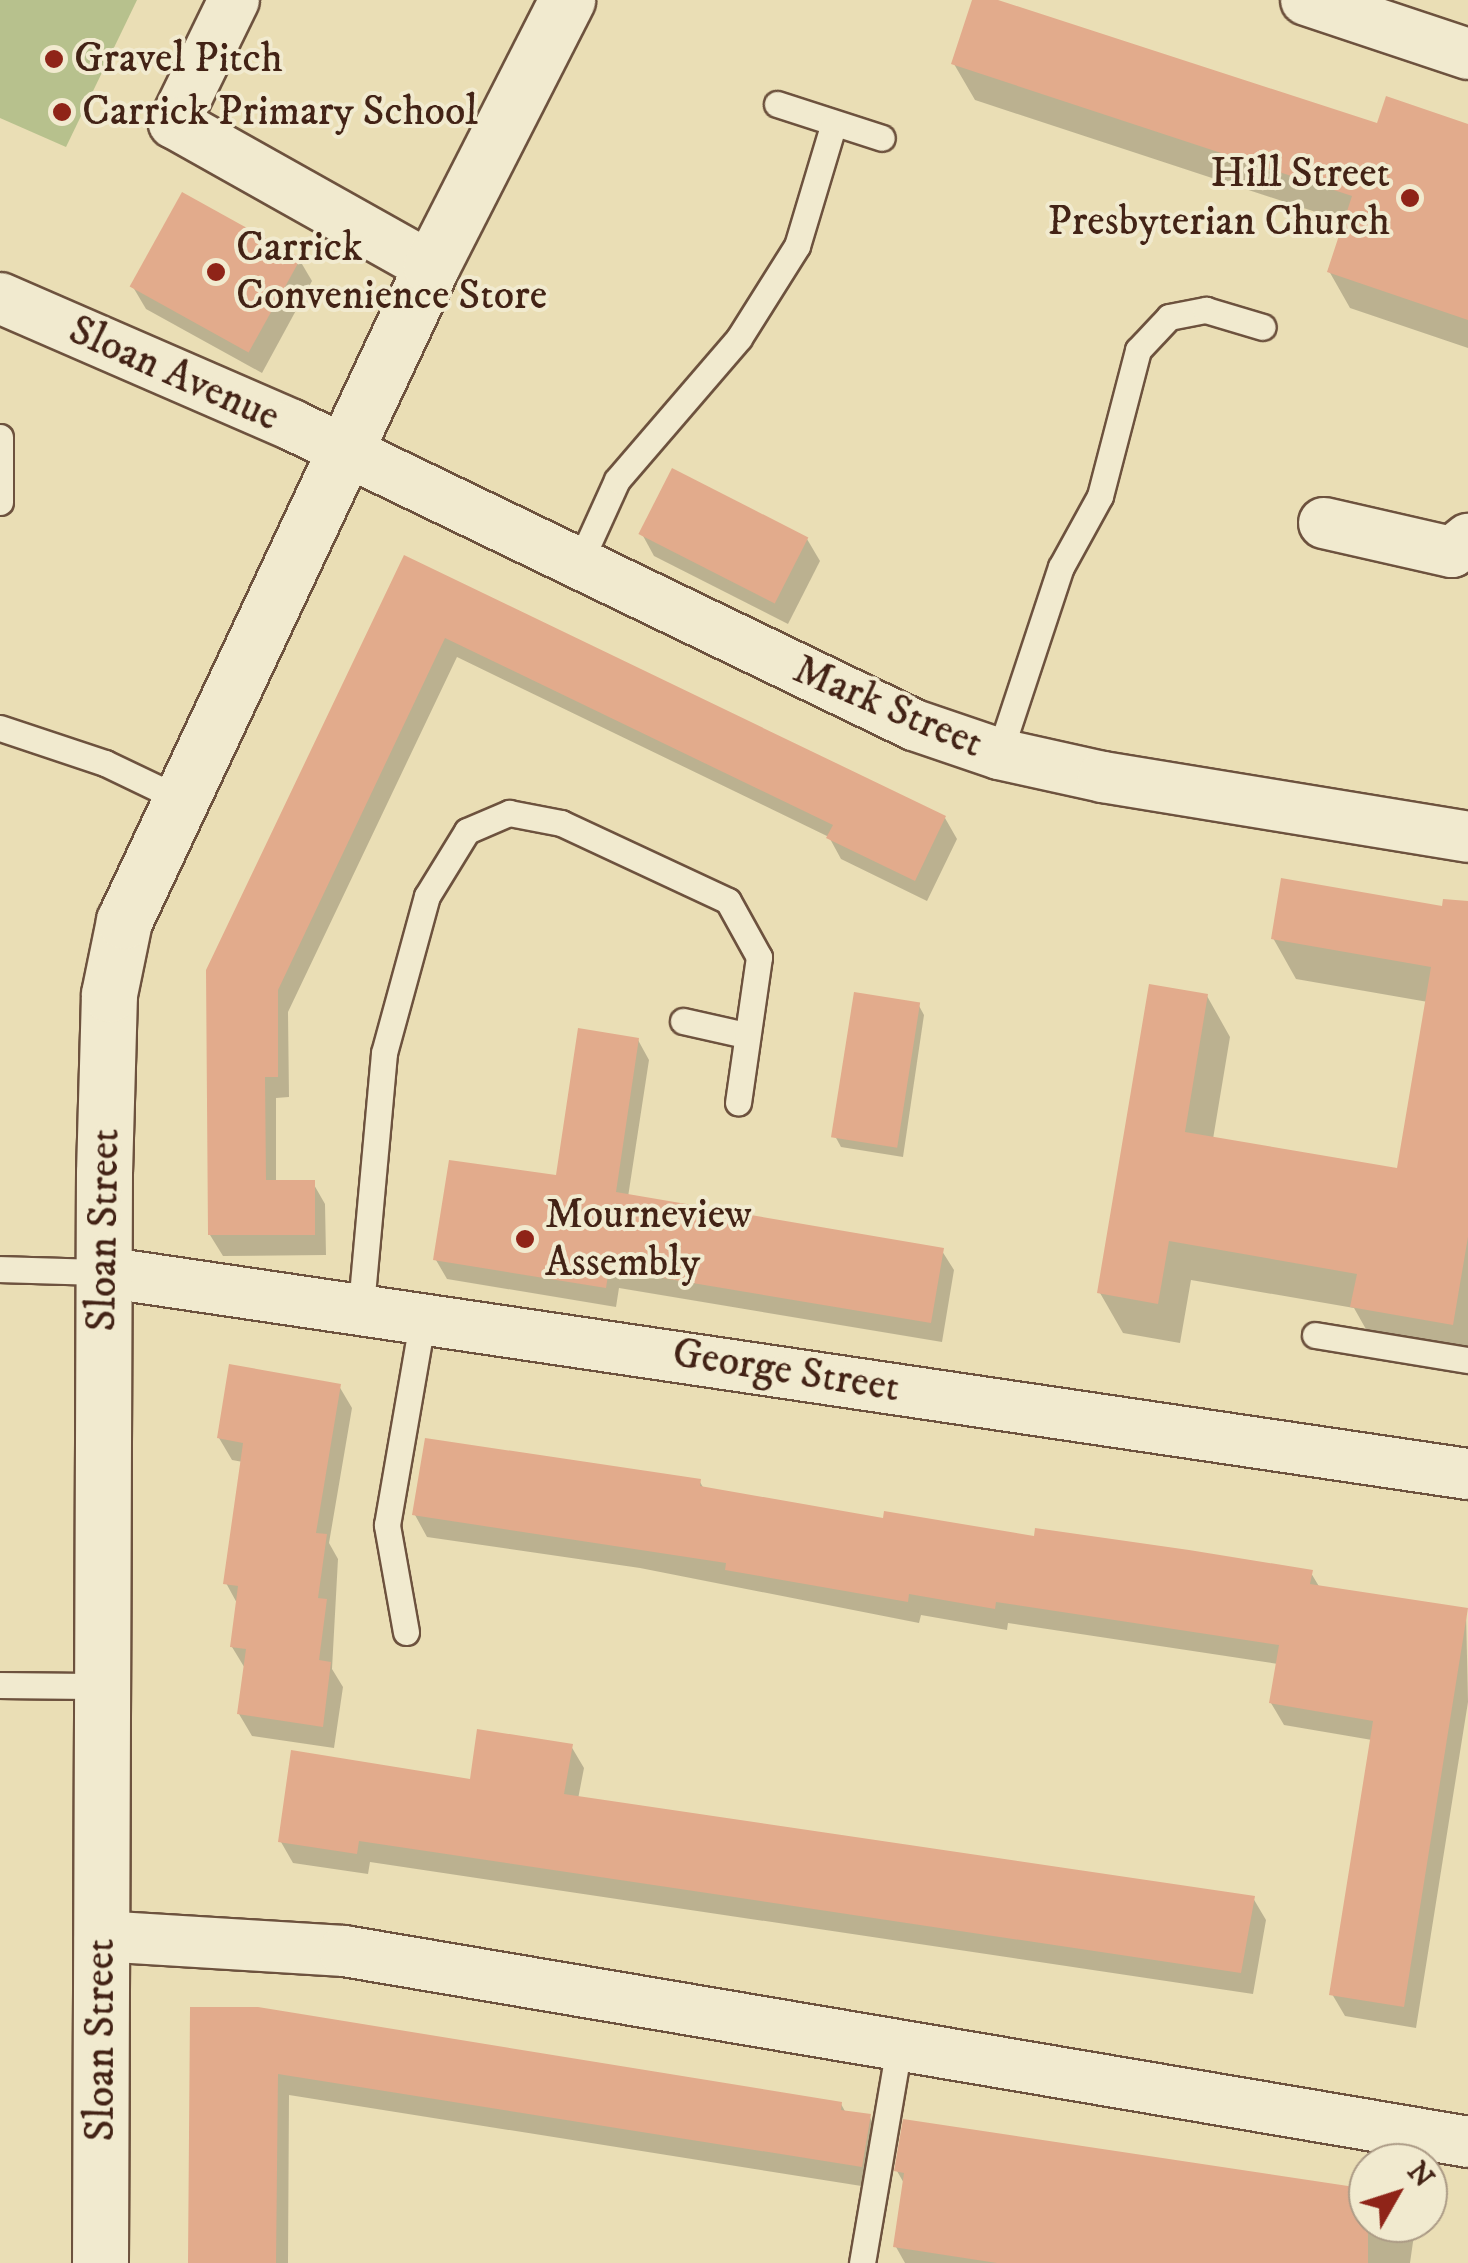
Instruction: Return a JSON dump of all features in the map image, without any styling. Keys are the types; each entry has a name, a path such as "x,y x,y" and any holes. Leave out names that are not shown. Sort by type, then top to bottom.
{"street":[{"path":"234,0 174,123 431,267"},
{"name":"Sloan Street","path":"100,2263 103,1272 109,994 124,921 431,267 567,0"},
{"path":"1306,0 1468,54"},
{"name":"Sloan Avenue","path":"0,298 346,455"},
{"name":"Mark Street","path":"346,455 914,725 999,754 1468,837"},
{"path":"1324,523 1452,552 1468,538"},
{"name":"George Street","path":"103,1272 361,1306 1468,1474"},
{"path":"100,1936 344,1952 1468,2142"}],"lane":[{"path":"778,104 882,138"},
{"path":"578,566 617,480 739,338 797,246 834,123"},
{"path":"999,754 1060,568 1100,496 1138,350 1169,317 1188,313 1206,310 1263,327"},
{"path":"0,438 0,502"},
{"path":"0,728 104,763 180,799"},
{"path":"361,1306 384,1053 426,896 467,831 510,813 560,822 728,901 758,957 738,1102"},
{"path":"683,1021 745,1035"},
{"path":"0,1270 103,1272"},
{"path":"406,1632 386,1525 423,1316"},
{"path":"1314,1335 1468,1360"},
{"path":"0,1685 101,1686"},
{"path":"862,2263 899,2046"}],"green space":[{"name":"Gravel Pitch","path":"0,0 137,0 66,147 0,118"}],"building":[{"path":"972,0 998,0 1377,123 1386,96 1468,124 1468,320 1327,272 1352,196 951,64"},
{"name":"Carrick Convenience Store","path":"182,192 301,258 249,352 130,286"},
{"path":"672,468 808,537 775,603 638,534"},
{"path":"404,555 946,816 915,881 826,838 833,825 445,638 278,990 278,1077 265,1077 266,1180 315,1180 315,1235 208,1235 206,970"},
{"path":"1281,878 1442,906 1443,899 1468,901 1468,1237 1453,1325 1350,1307 1357,1274 1169,1241 1158,1304 1097,1293 1149,984 1208,994 1185,1132 1397,1168 1431,967 1271,939"},
{"path":"854,992 920,1002 897,1148 831,1137"},
{"path":"578,1028 639,1038 616,1192 944,1248 931,1323 609,1269 606,1288 433,1260 449,1160 556,1175"},
{"path":"229,1364 341,1384 316,1533 327,1534 318,1598 327,1599 319,1660 331,1662 323,1727 237,1714 246,1649 230,1647 238,1586 223,1584 243,1443 217,1438"},
{"path":"425,1438 701,1479 700,1486 883,1518 884,1511 1034,1536 1035,1528 1313,1570 1310,1584 1468,1608 1404,2007 1329,1995 1373,1721 1269,1703 1279,1645 996,1602 995,1609 909,1594 908,1602 725,1570 726,1563 412,1515"},
{"path":"477,1729 573,1744 564,1794 1255,1896 1241,1973 359,1841 357,1854 278,1842 291,1750 470,1779"},
{"path":"190,2007 258,2007 842,2102 841,2110 871,2114 862,2167 278,2074 276,2263 188,2263"},
{"path":"903,2119 1348,2186 1348,2243 1368,2243 1368,2263 997,2263 893,2247 904,2173 894,2171"}],"place":[{"name":"Gravel Pitch","path":"54,59"},
{"name":"Carrick Primary School","path":"62,112"},
{"name":"Hill Street Presbyterian Church","path":"1410,198"},
{"name":"Carrick Convenience Store","path":"216,272"},
{"name":"Mourneview Assembly","path":"525,1239"}]}
